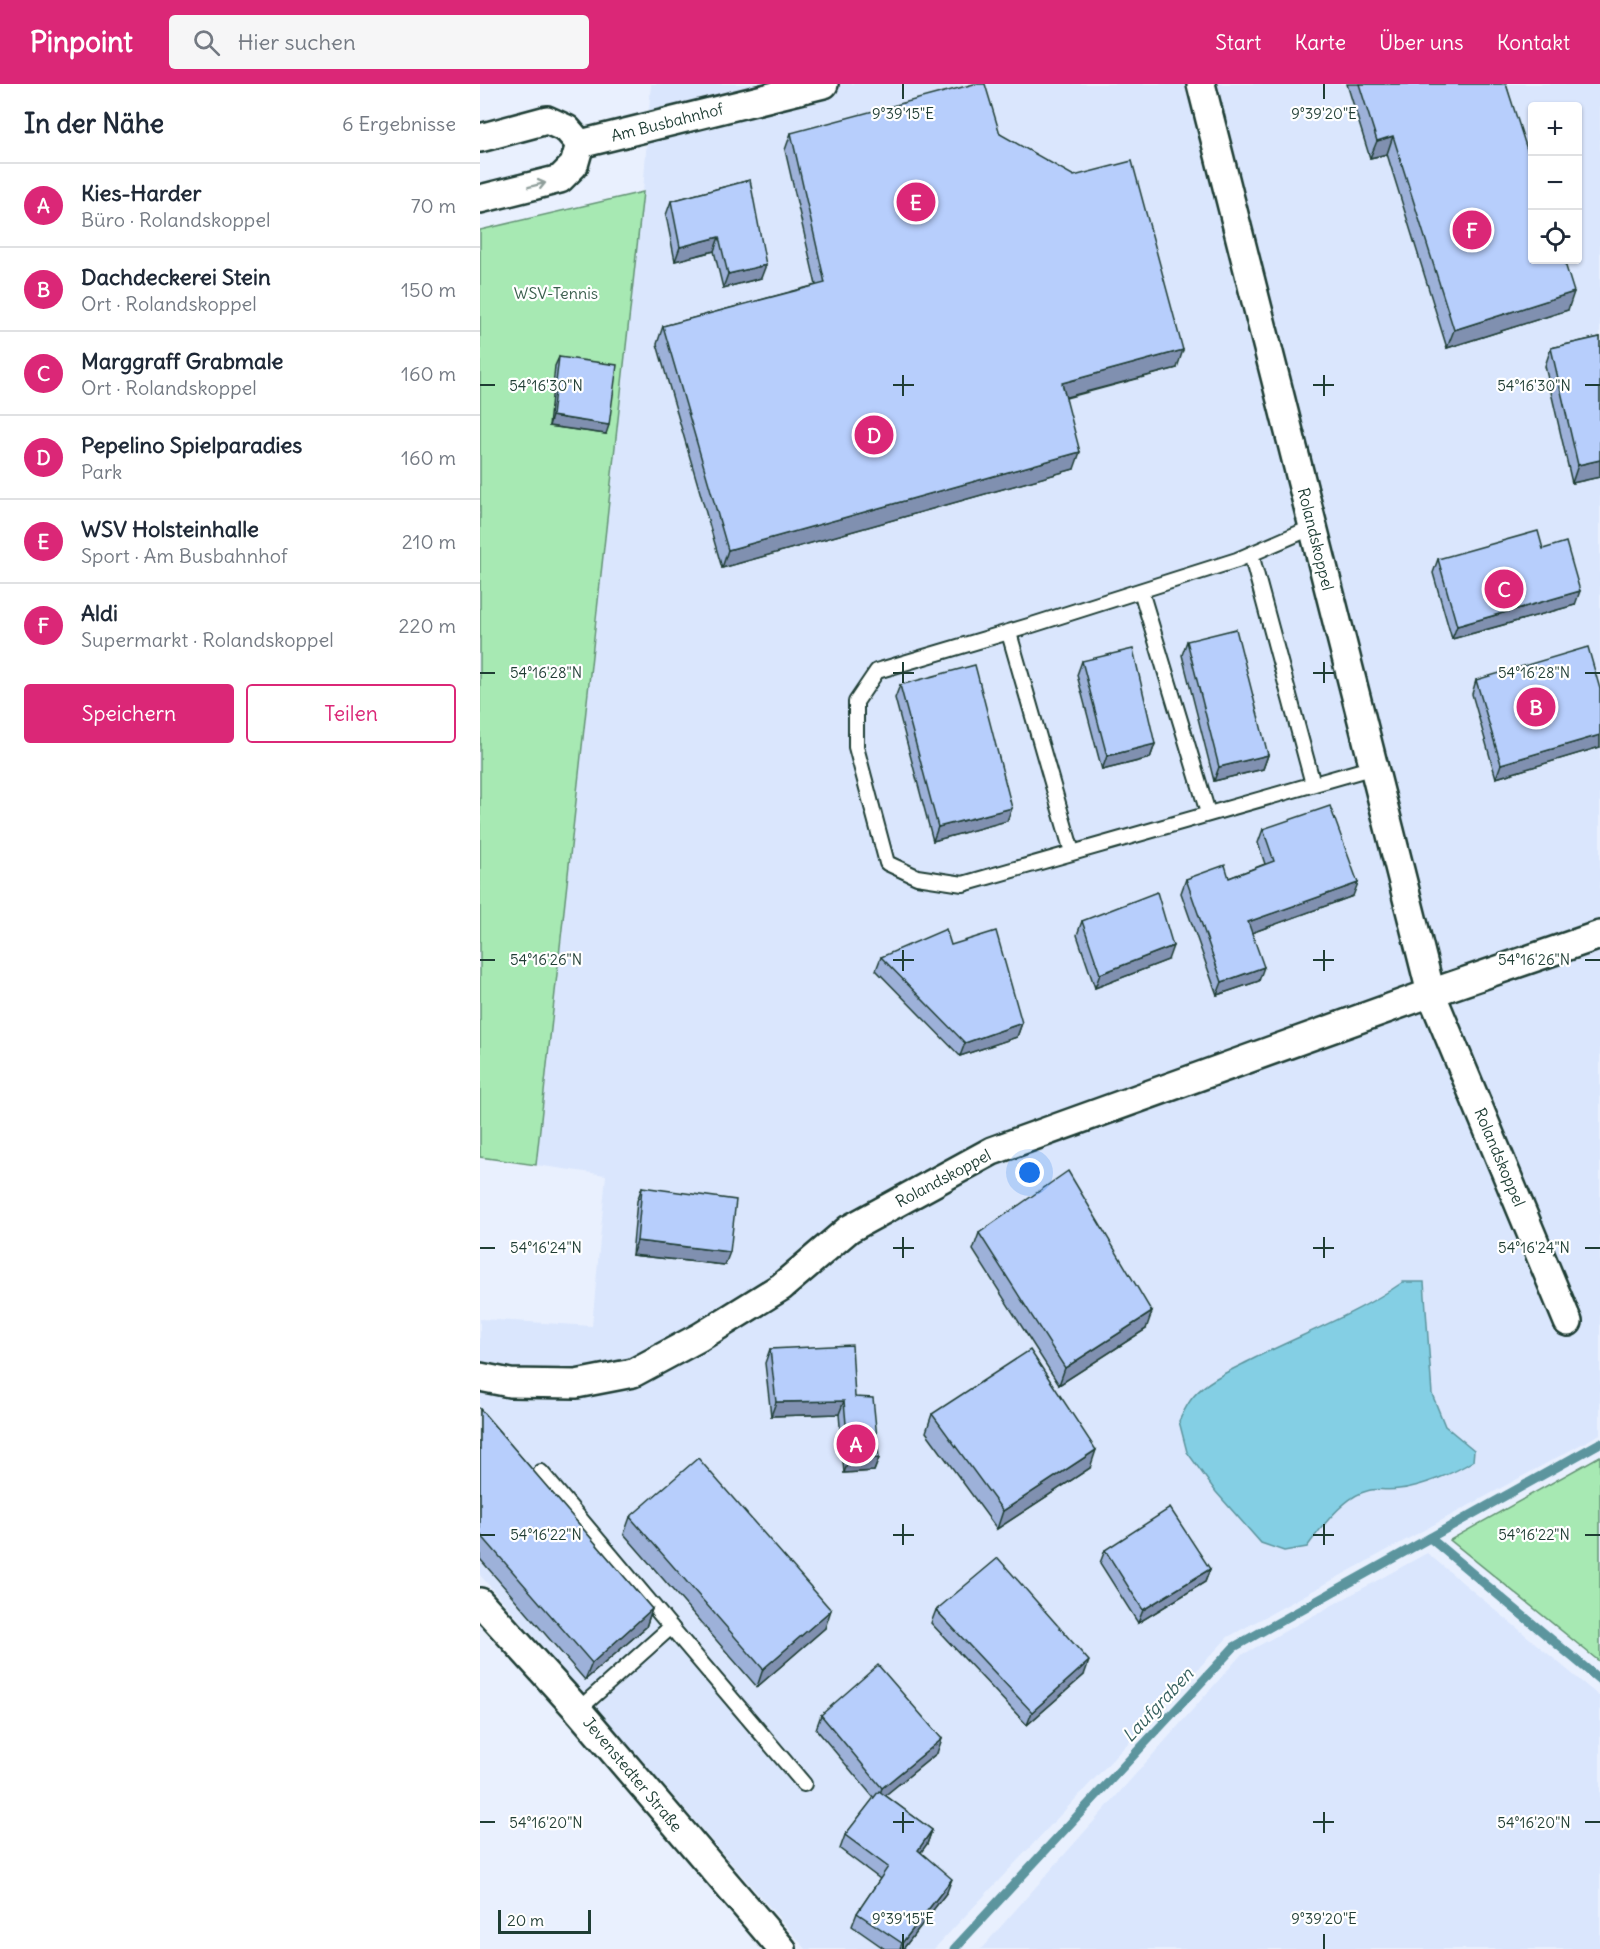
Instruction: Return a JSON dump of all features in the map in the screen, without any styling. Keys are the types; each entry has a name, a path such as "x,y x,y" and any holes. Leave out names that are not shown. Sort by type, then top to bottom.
{"street":[{"name":"Am Busbahnhof","path":"579,144 824,84"},
{"name":"Rolandskoppel","path":"1201,84 1431,993 1568,1322"},
{"path":"480,138 546,120 567,129 579,144 574,165 560,179 480,199"},
{"name":"Rolandskoppel","path":"480,1377 510,1383 576,1384 633,1373 700,1337 781,1287 849,1229 992,1151 1431,993 1600,935"},
{"name":"Jevenstedter Straße","path":"480,1602 578,1710 782,1949"}],"lane":[{"path":"1313,527 1251,554 1141,591 1009,633 877,671 856,702 856,747 887,863 917,877 963,884 1374,767"},
{"path":"1251,554 1313,784"},
{"path":"1141,591 1208,813"},
{"path":"1009,633 1072,852"},
{"path":"541,1472 804,1784"},
{"path":"578,1710 671,1628"}],"shaded area":[{"path":"651,84 1600,84 1600,1434 1228,1637 934,1949 806,1949 480,1575 480,1319 592,1326 606,1175 536,1165 643,192"},
{"path":"1427,1553 1600,1697 1600,1949 981,1949 1240,1656"}],"green space":[{"name":"WSV-Tennis","path":"643,192 536,1165 480,1157 480,230"},
{"path":"1600,1456 1600,1662 1450,1540"}],"water":[{"path":"1403,1282 1424,1282 1432,1394 1445,1426 1474,1450 1473,1461 1447,1475 1407,1488 1371,1490 1359,1494 1333,1514 1307,1547 1284,1551 1261,1543 1216,1492 1187,1452 1179,1421 1185,1409 1199,1391 1222,1375 1349,1314"}],"building":[{"path":"974,84 985,84 1000,134 1074,176 1132,161 1183,350 1062,383 1080,452 728,550 663,326 825,283 791,133"},
{"path":"1359,84 1506,84 1528,152 1528,264 1565,264 1574,292 1454,330 1393,136 1377,141"},
{"path":"750,180 766,265 728,274 719,237 680,247 671,201"},
{"path":"1600,337 1600,460 1578,465 1551,348"},
{"path":"559,357 617,365 609,425 552,416"},
{"path":"1538,531 1543,549 1566,542 1580,591 1457,626 1438,559"},
{"path":"1236,629 1268,755 1219,767 1187,641"},
{"path":"1588,647 1600,689 1600,735 1501,764 1476,680"},
{"path":"1133,649 1155,744 1107,756 1082,661"},
{"path":"975,665 1012,808 938,827 900,685"},
{"path":"1330,806 1358,883 1248,922 1264,967 1222,982 1186,879 1225,865 1229,878 1274,861 1263,829"},
{"path":"1157,892 1173,946 1100,974 1082,921"},
{"path":"946,929 951,945 996,931 1022,1023 965,1043 881,957"},
{"path":"1068,1171 1152,1312 1065,1368 979,1233"},
{"path":"642,1187 736,1200 730,1252 637,1241"},
{"path":"852,1345 855,1397 873,1398 879,1458 849,1459 844,1401 776,1402 770,1349"},
{"path":"1030,1350 1096,1450 1003,1511 932,1414"},
{"path":"480,1409 652,1609 592,1663 480,1534"},
{"path":"698,1458 831,1610 763,1669 630,1517"},
{"path":"1170,1508 1210,1569 1143,1610 1105,1550"},
{"path":"998,1558 1089,1661 1032,1712 936,1610"},
{"path":"878,1665 942,1739 882,1788 821,1715"},
{"path":"879,1791 932,1830 918,1850 952,1879 902,1943 857,1913 888,1867 845,1835"}],"waterway":[{"name":"Laufgraben","path":"954,1949 1234,1647 1600,1443"},
{"name":"Laufgraben","path":"1430,1538 1600,1680"}],"place":[{"name":"WSV Holsteinhalle","path":"916,202"},
{"name":"Aldi","path":"1472,230"},
{"name":"Pepelino Spielparadies","path":"874,435"},
{"name":"Marggraff Grabmale","path":"1504,589"},
{"name":"Dachdeckerei Stein","path":"1536,707"},
{"name":"Kies-Harder","path":"856,1444"}]}
